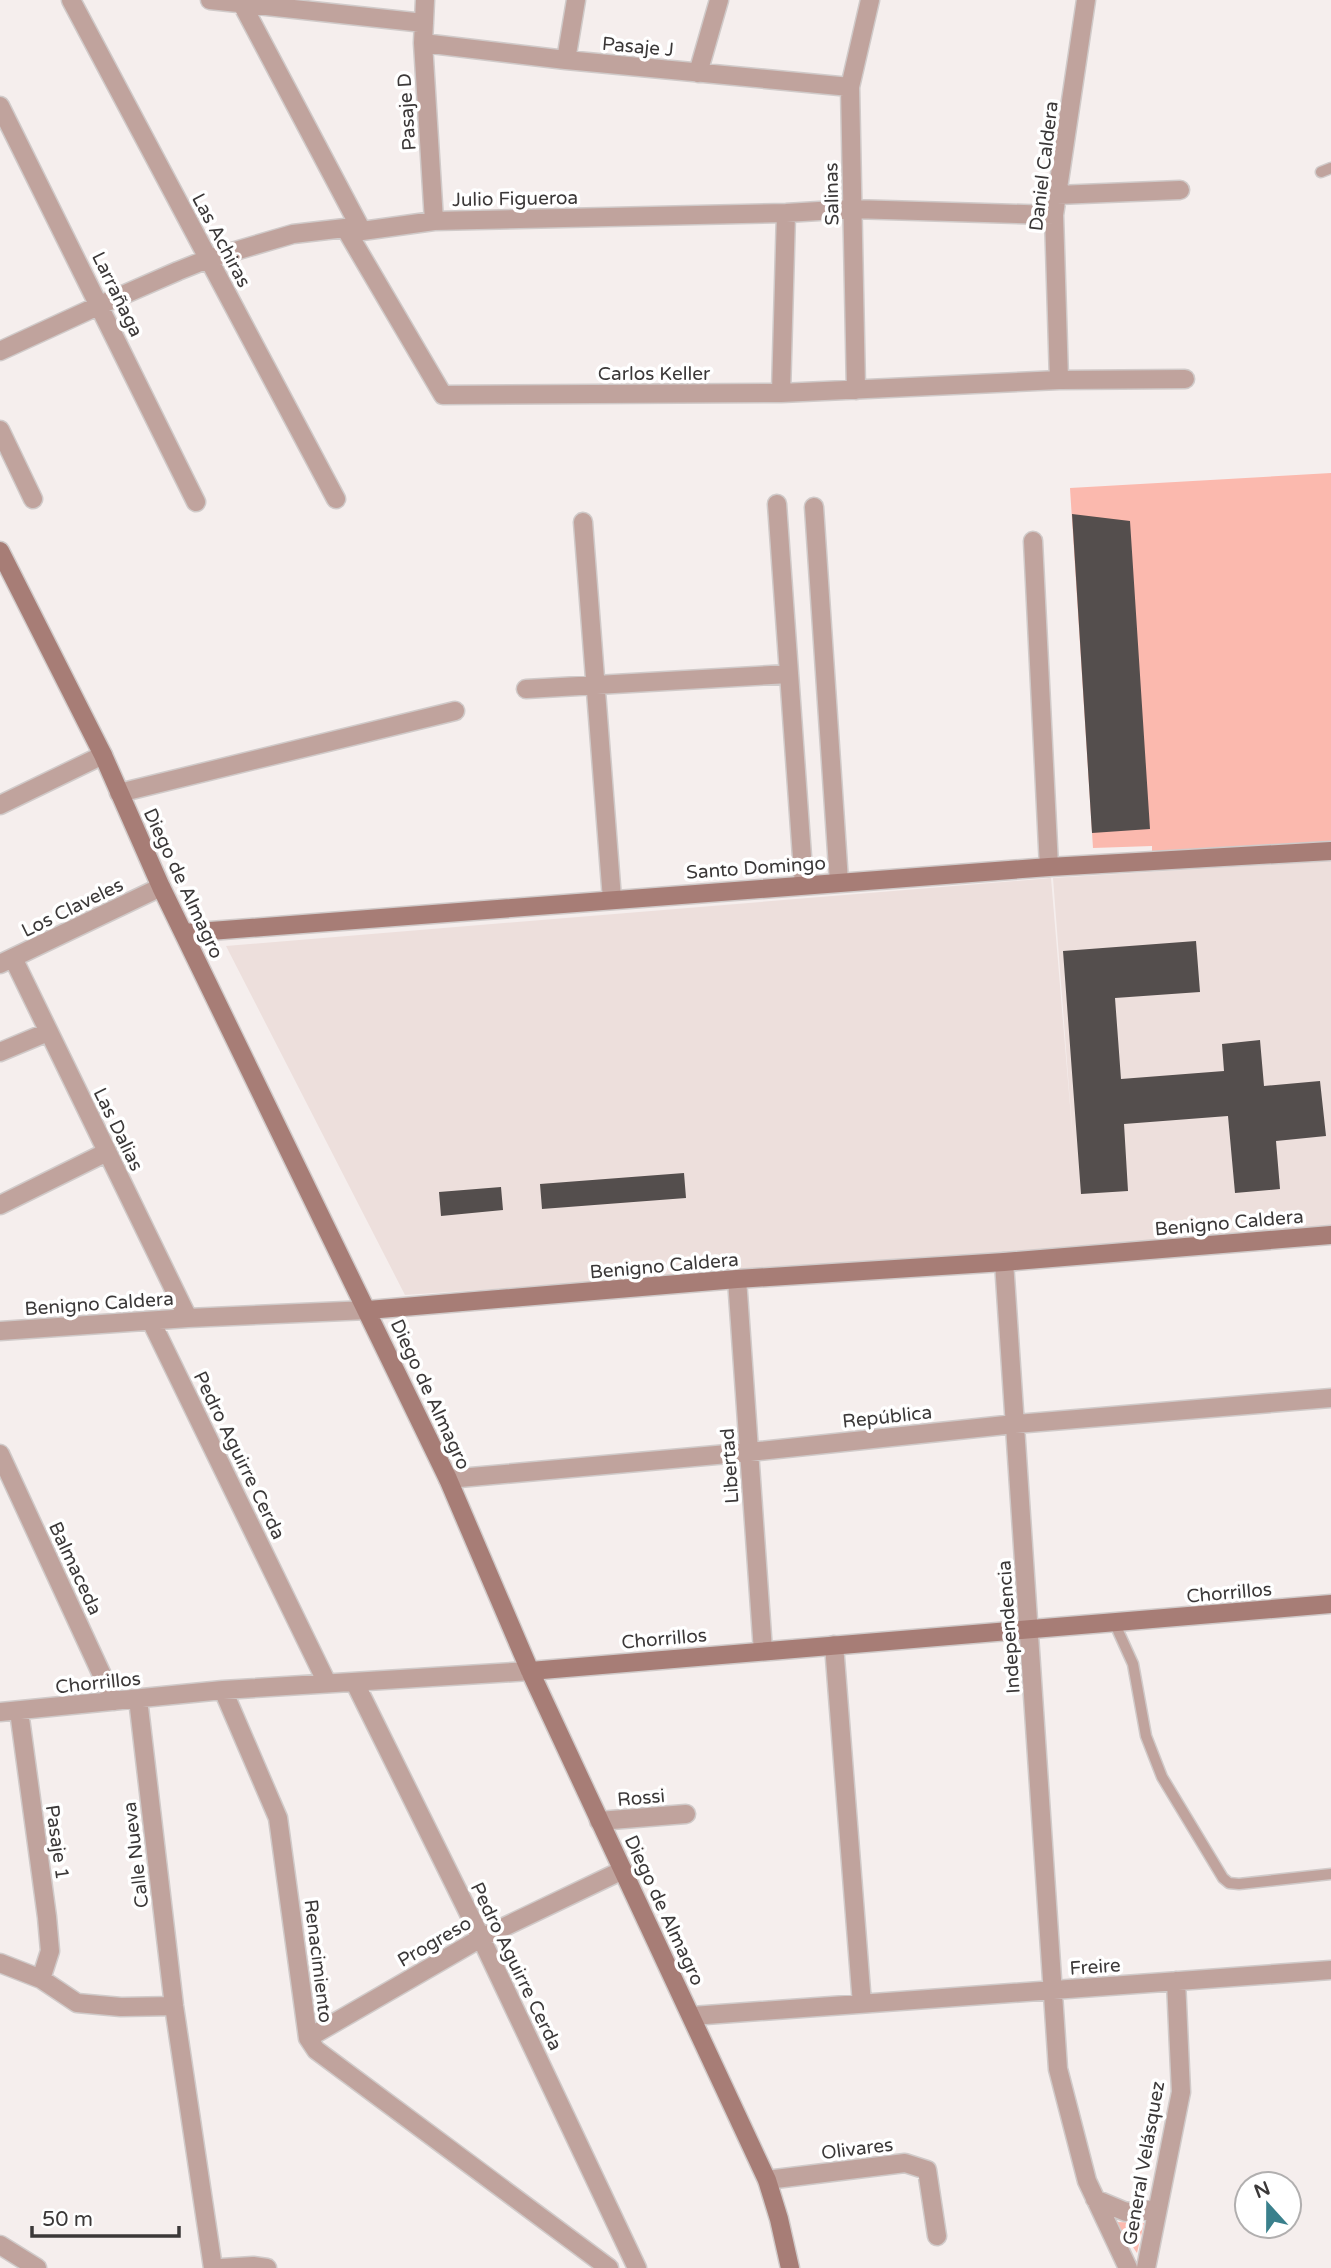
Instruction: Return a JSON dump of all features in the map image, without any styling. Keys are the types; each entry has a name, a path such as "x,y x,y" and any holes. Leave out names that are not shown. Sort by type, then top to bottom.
{"street":[{"name":"Las Achiras","path":"71,0 335,499"},
{"path":"210,0 242,4 284,4 424,23"},
{"name":"Pasaje D","path":"425,0 423,43 434,221"},
{"path":"566,60 576,0"},
{"path":"698,73 719,0"},
{"name":"Salinas","path":"856,390 850,87 870,0"},
{"name":"Daniel Caldera","path":"1059,380 1054,215 1086,0"},
{"name":"Carlos Keller","path":"242,4 354,230 443,396 781,393 1059,380 1185,379"},
{"name":"Pasaje J","path":"423,43 566,60 850,87"},
{"name":"Larrañaga","path":"0,106 196,502"},
{"path":"1057,195 1180,190"},
{"name":"Julio Figueroa","path":"0,351 100,304 208,259 293,234 434,221 786,213 852,209 1054,215"},
{"path":"781,393 786,213"},
{"path":"0,430 33,499"},
{"path":"777,504 804,885"},
{"path":"814,507 839,882"},
{"path":"583,522 612,899"},
{"path":"1033,541 1049,867"},
{"name":"Diego de Almagro","path":"0,551 103,755 161,887 448,1479 530,1671 767,2180 790,2268"},
{"path":"526,689 789,674"},
{"path":"119,793 455,711"},
{"path":"0,805 103,755"},
{"name":"Santo Domingo","path":"184,933 839,882 1331,851"},
{"name":"Los Claveles","path":"7,961 161,887"},
{"name":"Las Dalias","path":"7,961 48,1032 188,1318"},
{"path":"0,1052 48,1032"},
{"path":"0,1205 107,1152"},
{"name":"Benigno Caldera","path":"0,1331 188,1318 368,1310 737,1279 1004,1262 1331,1235"},
{"name":"Independencia","path":"1004,1262 1030,1629 1051,1990"},
{"name":"Libertad","path":"737,1279 763,1651"},
{"name":"Pedro Aguirre Cerda","path":"151,1321 327,1683"},
{"name":"República","path":"448,1479 750,1452 1015,1424 1331,1398"},
{"name":"Balmaceda","path":"0,1454 114,1701"},
{"name":"Chorrillos","path":"0,1712 223,1690 530,1671 1331,1604"},
{"path":"835,1645 862,2004"},
{"name":"Pedro Aguirre Cerda","path":"355,1683 481,1938 637,2268"},
{"name":"Renacimiento","path":"223,1690 278,1818 308,2038 316,2050 609,2268"},
{"name":"Calle Nueva","path":"138,1699 174,2006 213,2268"},
{"name":"Pasaje 1","path":"19,1711 50,1951 41,1979"},
{"name":"Rossi","path":"599,1821 686,1814"},
{"name":"Progreso","path":"308,2038 481,1938 623,1870"},
{"path":"0,1963 41,1979 77,2003 121,2007 174,2006"},
{"name":"Freire","path":"692,2017 1331,1970"},
{"name":"General Velásquez","path":"1146,2268 1181,2092 1176,1981"},
{"name":"General Velásquez","path":"1051,1990 1058,2069 1081,2165 1128,2268"},
{"name":"Olivares","path":"767,2180 905,2163 927,2170 937,2235"},
{"path":"1095,2199 1126,2212 1157,2209"},
{"path":"0,2245 37,2268"},
{"path":"222,2268 267,2268"}],"lane":[{"path":"1114,1622 1133,1664 1146,1736 1162,1777 1223,1878 1229,1883 1239,1884 1331,1874"}],"shaded area":[{"path":"1331,473 1331,847 1152,858 1152,846 1093,848 1070,488"},
{"path":"1331,861 1331,1233 405,1295 226,946 1051,878 1073,1141 1053,878"},
{"path":"1116,2222 1144,2223 1137,2253"}],"building":[{"path":"1072,514 1130,521 1150,829 1092,833"},
{"path":"1196,941 1200,992 1115,998 1121,1079 1224,1071 1222,1044 1260,1040 1264,1086 1320,1081 1326,1136 1276,1141 1280,1189 1235,1193 1228,1116 1124,1124 1128,1191 1081,1194 1063,951"},
{"path":"684,1173 686,1198 542,1209 540,1184"},
{"path":"501,1187 503,1210 441,1216 439,1192"}]}
